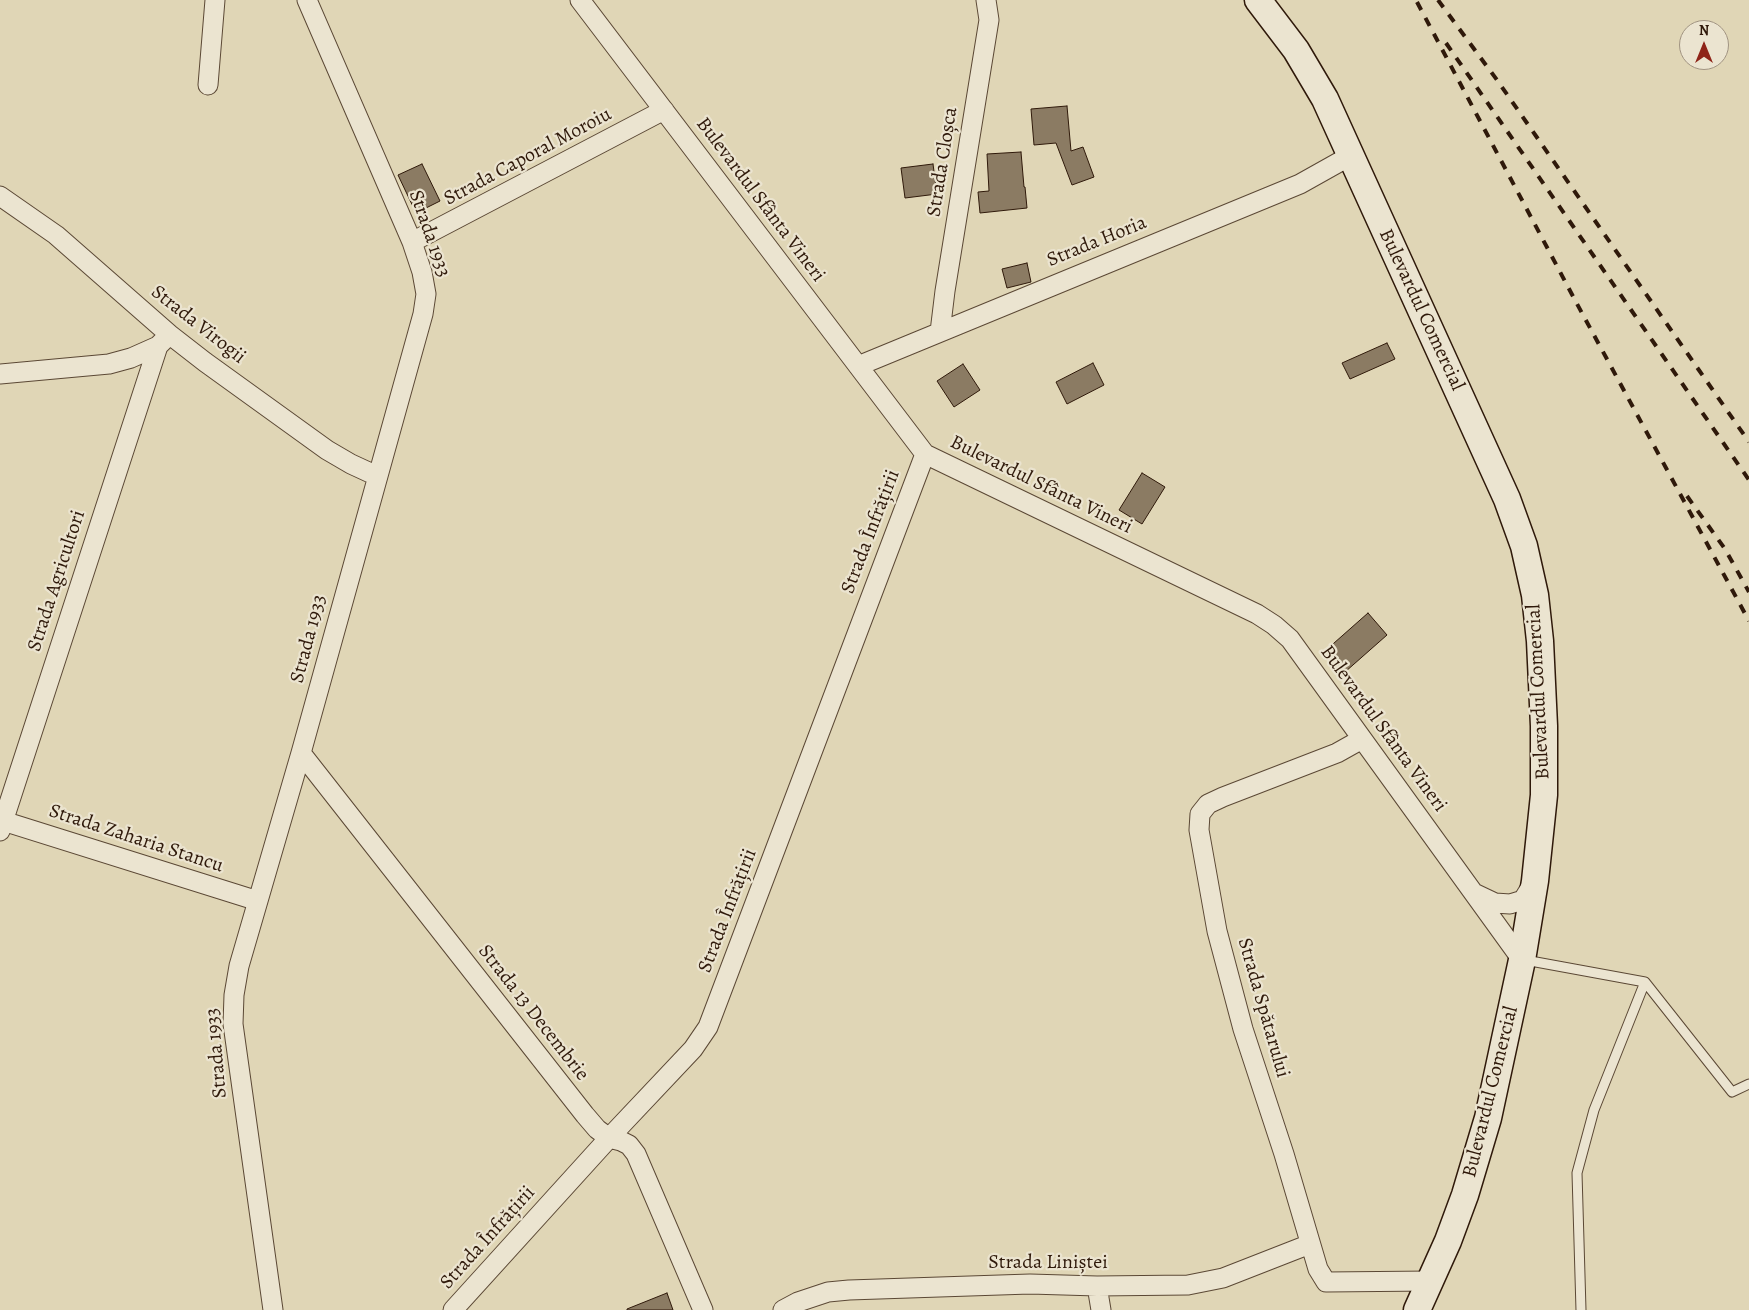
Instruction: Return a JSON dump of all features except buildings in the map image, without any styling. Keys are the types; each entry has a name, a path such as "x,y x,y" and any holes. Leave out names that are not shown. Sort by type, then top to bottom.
{"main road":[{"name":"Bulevardul Comercial","path":"1258,0 1296,50 1325,99 1507,499 1524,546 1535,594 1544,726 1544,794 1535,881 1522,960 1488,1118 1465,1195 1431,1281 1417,1310"}],"street":[{"path":"208,85 216,0"},
{"name":"Strada 1933","path":"273,1310 233,1024 234,995 239,966 301,753 423,314 426,294 422,272 412,242 307,0"},
{"name":"Bulevardul Sfânta Vineri","path":"580,0 925,454 1274,624 1290,639 1522,960"},
{"name":"Strada Cloșca","path":"940,332 989,20 986,0"},
{"name":"Strada Caporal Moroiu","path":"412,242 664,110"},
{"name":"Strada Horia","path":"858,366 1300,184 1350,156"},
{"name":"Strada Virogii","path":"0,196 56,235 163,340 327,450 377,476"},
{"path":"0,374 109,364 131,358 163,340"},
{"name":"Strada Agricultori","path":"1,824 163,340"},
{"name":"Strada Înfrățirii","path":"453,1310 609,1138 693,1049 708,1027 925,454"},
{"name":"Strada Spătarului","path":"1362,739 1337,753 1208,804 1200,814 1199,830 1216,931 1243,1029 1284,1154 1318,1269 1326,1282 1431,1281"},
{"name":"Strada 13 Decembrie","path":"301,753 585,1115 597,1129 609,1138 621,1140 629,1145 636,1154 703,1310"},
{"name":"Strada Zaharia Stancu","path":"1,824 258,901"},
{"path":"1476,894 1495,903 1510,904 1523,900 1535,881"},
{"name":"Strada Liniștei","path":"783,1310 798,1302 828,1292 848,1290 1030,1284 1096,1286 1188,1285 1223,1278 1310,1244"},
{"path":"1096,1286 1101,1310"}],"lane":[{"path":"1522,960 1645,982 1732,1092 1749,1084"},
{"path":"1581,1310 1577,1173 1594,1110 1645,982"}],"railway":[{"path":"1438,0 1497,80 1749,442"},
{"path":"1417,2 1576,302 1749,621"},
{"path":"1446,43 1749,480"},
{"path":"1687,496 1725,549 1749,592"}]}
